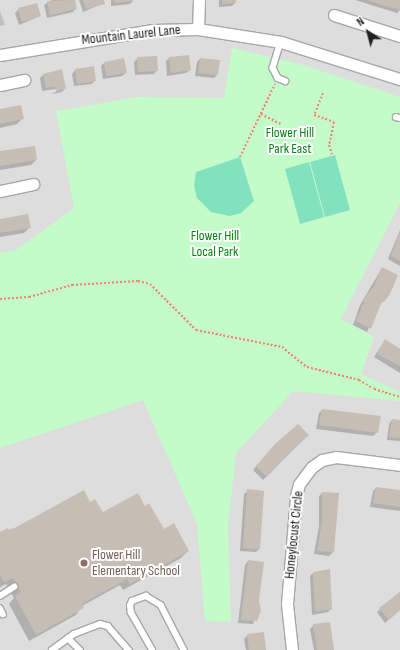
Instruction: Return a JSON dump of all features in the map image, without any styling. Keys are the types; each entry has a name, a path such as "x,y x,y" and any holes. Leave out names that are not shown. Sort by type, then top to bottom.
{"street":[{"path":"198,29 199,0"},
{"path":"334,15 400,36"},
{"name":"Mountain Laurel Lane","path":"0,55 153,30 198,29 281,42 400,79"},
{"path":"0,85 24,80"},
{"path":"0,191 33,184"},
{"name":"Honeylocust Circle","path":"292,650 287,604 299,484 312,467 329,458 336,457 400,465"}],"lane":[{"path":"281,42 273,68 278,78 285,81"},
{"path":"0,596 14,588"},
{"path":"152,650 131,613 130,606 132,601 146,596 161,605 184,650"},
{"path":"0,608 3,614"},
{"path":"52,650 68,638 100,624 108,626 129,650"},
{"path":"68,638 80,650"}],"path":[{"path":"240,157 278,78"},
{"path":"323,93 314,115 334,122 329,145 332,156"},
{"path":"261,114 281,124"},
{"path":"0,299 29,297 72,285 138,281 150,284 196,330 282,348 307,367 359,380 400,397"}],"shaded area":[{"path":"0,0 400,0 400,650 0,650"}],"green space":[{"name":"Flower Hill Local Park","path":"232,48 303,65 400,97 400,203 341,319 374,337 361,374 400,392 400,401 293,391 236,453 228,526 231,622 205,621 197,524 143,400 0,448 0,253 16,250 74,208 56,111 137,97 224,98"},
{"path":"335,155 350,210 325,217 310,162"},
{"path":"240,157 254,201 241,213 230,216 211,212 197,198 194,186 196,172"},
{"path":"309,162 324,217 300,224 285,169"}],"building":[{"path":"75,0 77,9 50,15 47,1"},
{"path":"83,0 104,0 105,4 86,9"},
{"path":"114,0 133,0 133,1 115,3"},
{"path":"222,0 236,0 236,3 222,4"},
{"path":"368,0 400,0 400,10 392,8"},
{"path":"37,3 41,16 22,22 18,8"},
{"path":"0,11 5,25 0,26"},
{"path":"189,55 191,70 171,73 169,57"},
{"path":"157,56 158,71 138,72 137,57"},
{"path":"124,58 127,73 106,76 104,62"},
{"path":"200,58 220,60 218,75 198,73"},
{"path":"94,66 96,81 77,84 75,69"},
{"path":"62,69 66,89 56,91 55,86 46,88 43,74"},
{"path":"21,105 24,119 0,124 0,109"},
{"path":"35,146 37,160 0,166 0,151"},
{"path":"28,214 31,228 0,233 0,219"},
{"path":"400,231 400,261 391,256"},
{"path":"382,267 398,275 390,294 384,302 382,301 371,329 356,321 364,302 362,301 374,286"},
{"path":"385,339 400,349 400,366 377,354"},
{"path":"322,409 381,416 378,433 319,425"},
{"path":"392,419 400,420 400,438 389,437"},
{"path":"298,424 309,435 287,455 267,477 256,466 275,444"},
{"path":"376,487 400,490 400,507 373,503"},
{"path":"247,489 264,491 260,549 243,548"},
{"name":"Flower Hill Elementary School","path":"84,490 90,502 95,499 103,512 138,493 145,506 149,503 164,529 174,523 189,551 130,584 127,579 82,604 84,608 36,635 15,596 21,592 13,578 4,582 0,575 0,532 8,528 9,531"},
{"path":"322,492 339,493 334,552 317,551 322,522"},
{"path":"248,560 264,562 259,601 261,611 257,621 241,620"},
{"path":"330,569 332,609 315,612 313,572"},
{"path":"400,592 400,610 389,620 379,608"},
{"path":"330,622 334,650 317,650 313,624"},
{"path":"264,632 266,650 249,650 247,634"}],"place":[{"name":"Flower Hill Elementary School","path":"84,563"}],"park label":[{"name":"Flower Hill Park East","path":"290,142"}]}
